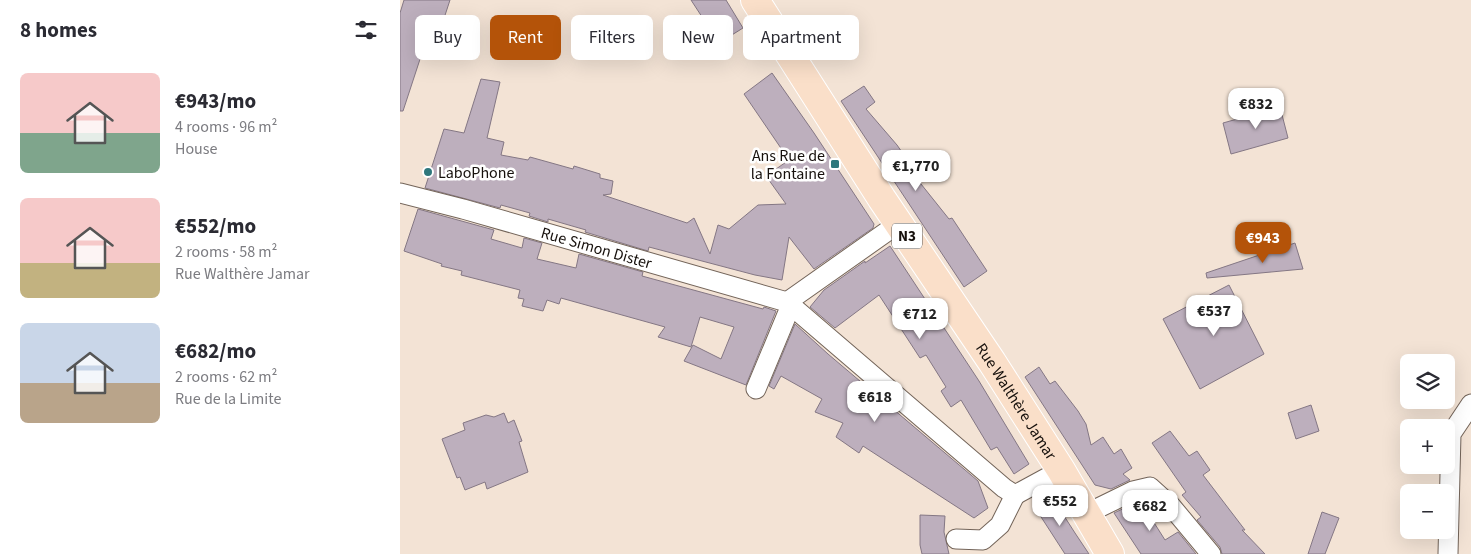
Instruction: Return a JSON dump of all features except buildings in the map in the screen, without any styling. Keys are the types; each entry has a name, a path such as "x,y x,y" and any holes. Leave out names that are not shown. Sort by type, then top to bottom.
{"main road":[{"name":"Rue Walthère Jamar","path":"755,0 1062,470 1110,554"}],"street":[{"name":"Rue Simon Dister","path":"400,193 462,209 789,304 1004,488 1015,495"},
{"path":"756,389 789,304 899,223"},
{"path":"1448,554 1451,434 1471,404"},
{"path":"956,539 983,540 1000,525 1015,495 1062,470"},
{"path":"1086,514 1133,491 1150,487 1171,506 1211,554"}],"place":[{"name":"Ans Rue de la Fontaine","path":"835,164"},
{"name":"LaboPhone","path":"428,172"}]}
